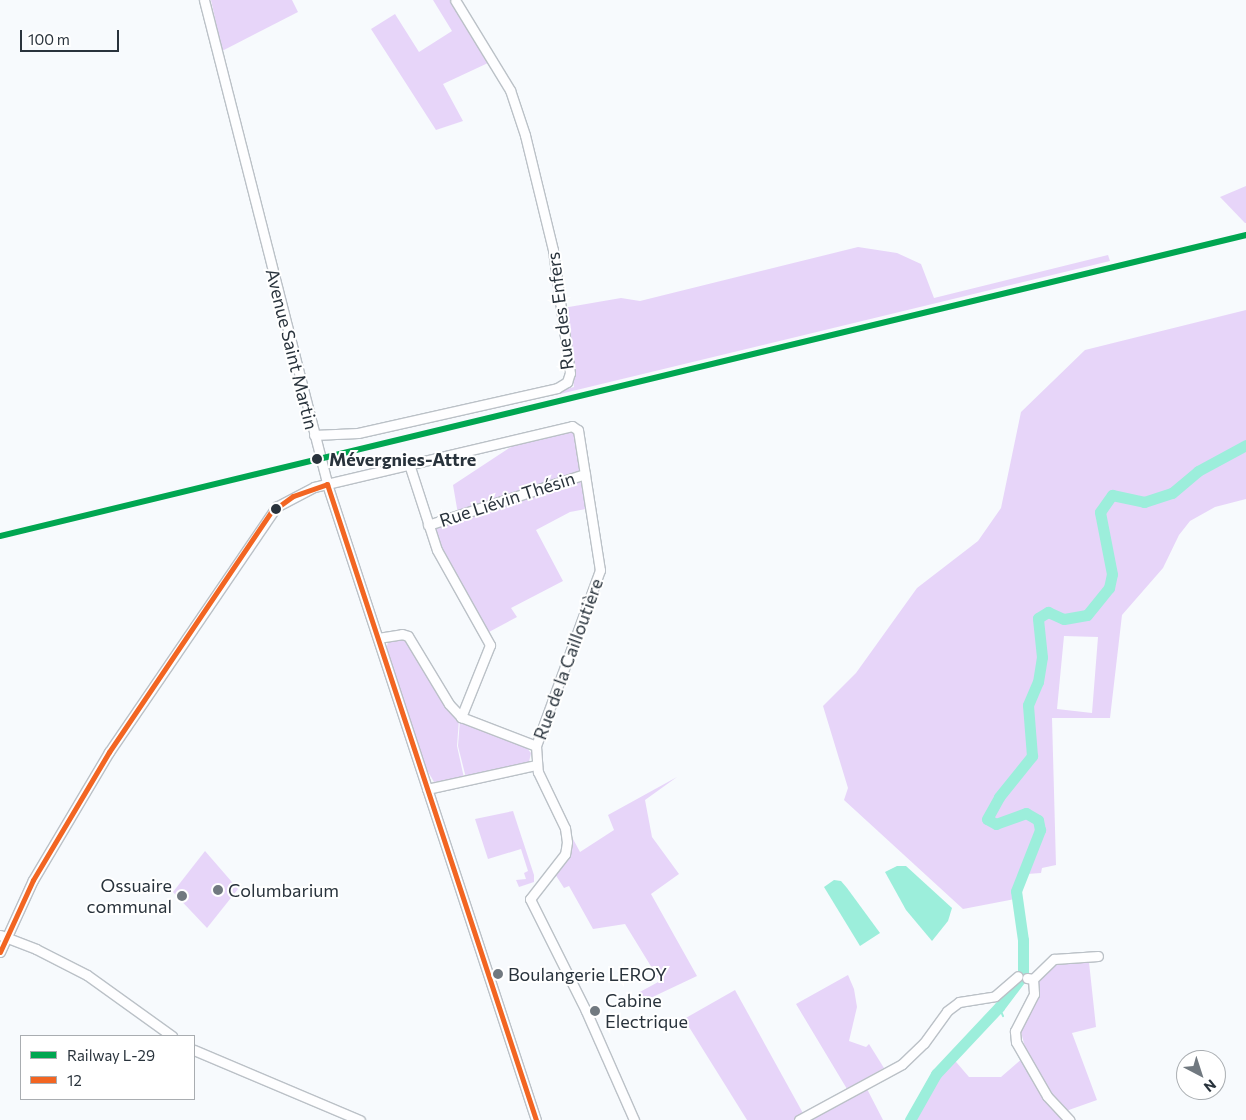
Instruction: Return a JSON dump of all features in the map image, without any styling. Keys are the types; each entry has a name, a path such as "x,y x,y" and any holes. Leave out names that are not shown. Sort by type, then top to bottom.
{"street":[{"name":"Avenue Saint Martin","path":"204,0 328,484 536,1120"},
{"name":"Rue des Enfers","path":"314,434 358,433 557,388 568,382 570,373 552,242 525,135 510,90 455,0"},
{"name":"Rue de la Cailloutière","path":"409,464 566,425 575,427 585,474 600,570 536,746 536,765 565,828 567,842 565,854 530,899 586,1011 634,1120"},
{"path":"0,952 3,936 33,880 109,752 271,512 293,496 328,484 409,464 437,550 490,645 461,717"},
{"name":"Rue Liévin Thésin","path":"428,525 585,474"},
{"path":"378,638 402,634 408,636 449,704 461,717 536,746"},
{"path":"427,789 536,765"},
{"path":"3,936 87,975 171,1035"},
{"path":"799,1120 902,1064 920,1047 947,1011 959,1002 995,996 1026,978 1054,958 1098,956"},
{"path":"1026,978 1031,1004 1015,1031 1016,1042 1047,1096 1069,1120"},
{"path":"195,1050 360,1120"}],"shaded area":[{"path":"211,0 292,0 298,12 222,51"},
{"path":"433,0 450,0 488,63 443,84 463,121 436,130 371,29 395,14 419,52 452,31"},
{"path":"1246,186 1246,223 1245,223 1220,197"},
{"path":"858,247 897,253 921,264 934,298 1108,255 1110,261 560,394 559,391 574,387 563,308 621,298 640,301"},
{"path":"1246,310 1246,445 1211,460 1224,464 1223,459 1246,447 1246,499 1215,507 1190,521 1179,535 1163,568 1122,615 1110,718 1052,718 1056,865 1042,868 1041,873 1027,874 1022,891 1015,892 1015,899 963,909 844,800 848,788 823,706 856,673 917,588 978,541 1001,508 1021,412 1085,350","holes":["1064,636 1098,637 1092,713 1057,709"]},
{"path":"575,427 591,508 570,512 536,530 563,581 511,608 517,617 489,632 439,547 434,524 458,514 453,485 514,445 513,438"},
{"path":"405,637 459,719 457,746 464,778 434,782 423,763 386,652 388,641"},
{"path":"460,720 526,747 531,753 529,762 466,778 458,746"},
{"path":"677,777 645,800 652,837 679,874 651,894 697,976 642,1002 638,993 660,981 625,924 593,929 569,886 564,888 555,874 570,854 573,839 580,852 614,830 608,815"},
{"path":"513,811 534,875 534,882 519,887 516,880 526,879 524,873 528,871 521,849 488,859 475,819"},
{"path":"205,851 238,889 207,928 173,892"},
{"path":"897,866 906,866 952,908 948,921 932,941 906,910 885,872"},
{"path":"834,880 841,881 880,933 860,946 824,887"},
{"path":"1088,953 1096,1027 1072,1033 1097,1100 1066,1111 1052,1096 1027,1055 1020,1028 1037,999 1036,978 1055,957"},
{"path":"848,975 854,989 857,1007 849,1041 866,1047 869,1044 884,1068 847,1089 796,1004"},
{"path":"735,990 804,1115 795,1120 747,1120 684,1019"},
{"path":"951,1056 969,1077 1001,1077 1024,1057 1069,1120 910,1120 936,1074"},
{"path":"866,1087 883,1120 806,1120"}],"waterway":[{"path":"910,1120 936,1074 999,1007 1023,975 1023,940 1016,891 1040,830 1038,820 1026,813 996,824 987,819 999,797 1032,756 1028,705 1038,682 1042,657 1038,618 1048,612 1064,619 1087,615 1109,588 1112,574 1100,512 1112,495 1144,502 1172,493 1198,471 1246,445"},
{"path":"999,1007 1003,1016"},
{"path":"1019,1056 1033,1080"}],"rail line":[{"name":"L-29","path":"0,536 1246,235"}],"transit line":[{"name":"12","path":"0,952 33,880 109,752 271,512 293,496 327,484 536,1120"}],"place":[{"name":"Mévergnies-Attre","path":"317,459"},
{"name":"Columbarium","path":"218,890"},
{"name":"Ossuaire communal","path":"182,896"},
{"name":"Boulangerie LEROY","path":"498,974"},
{"name":"Cabine Electrique","path":"595,1011"}]}
